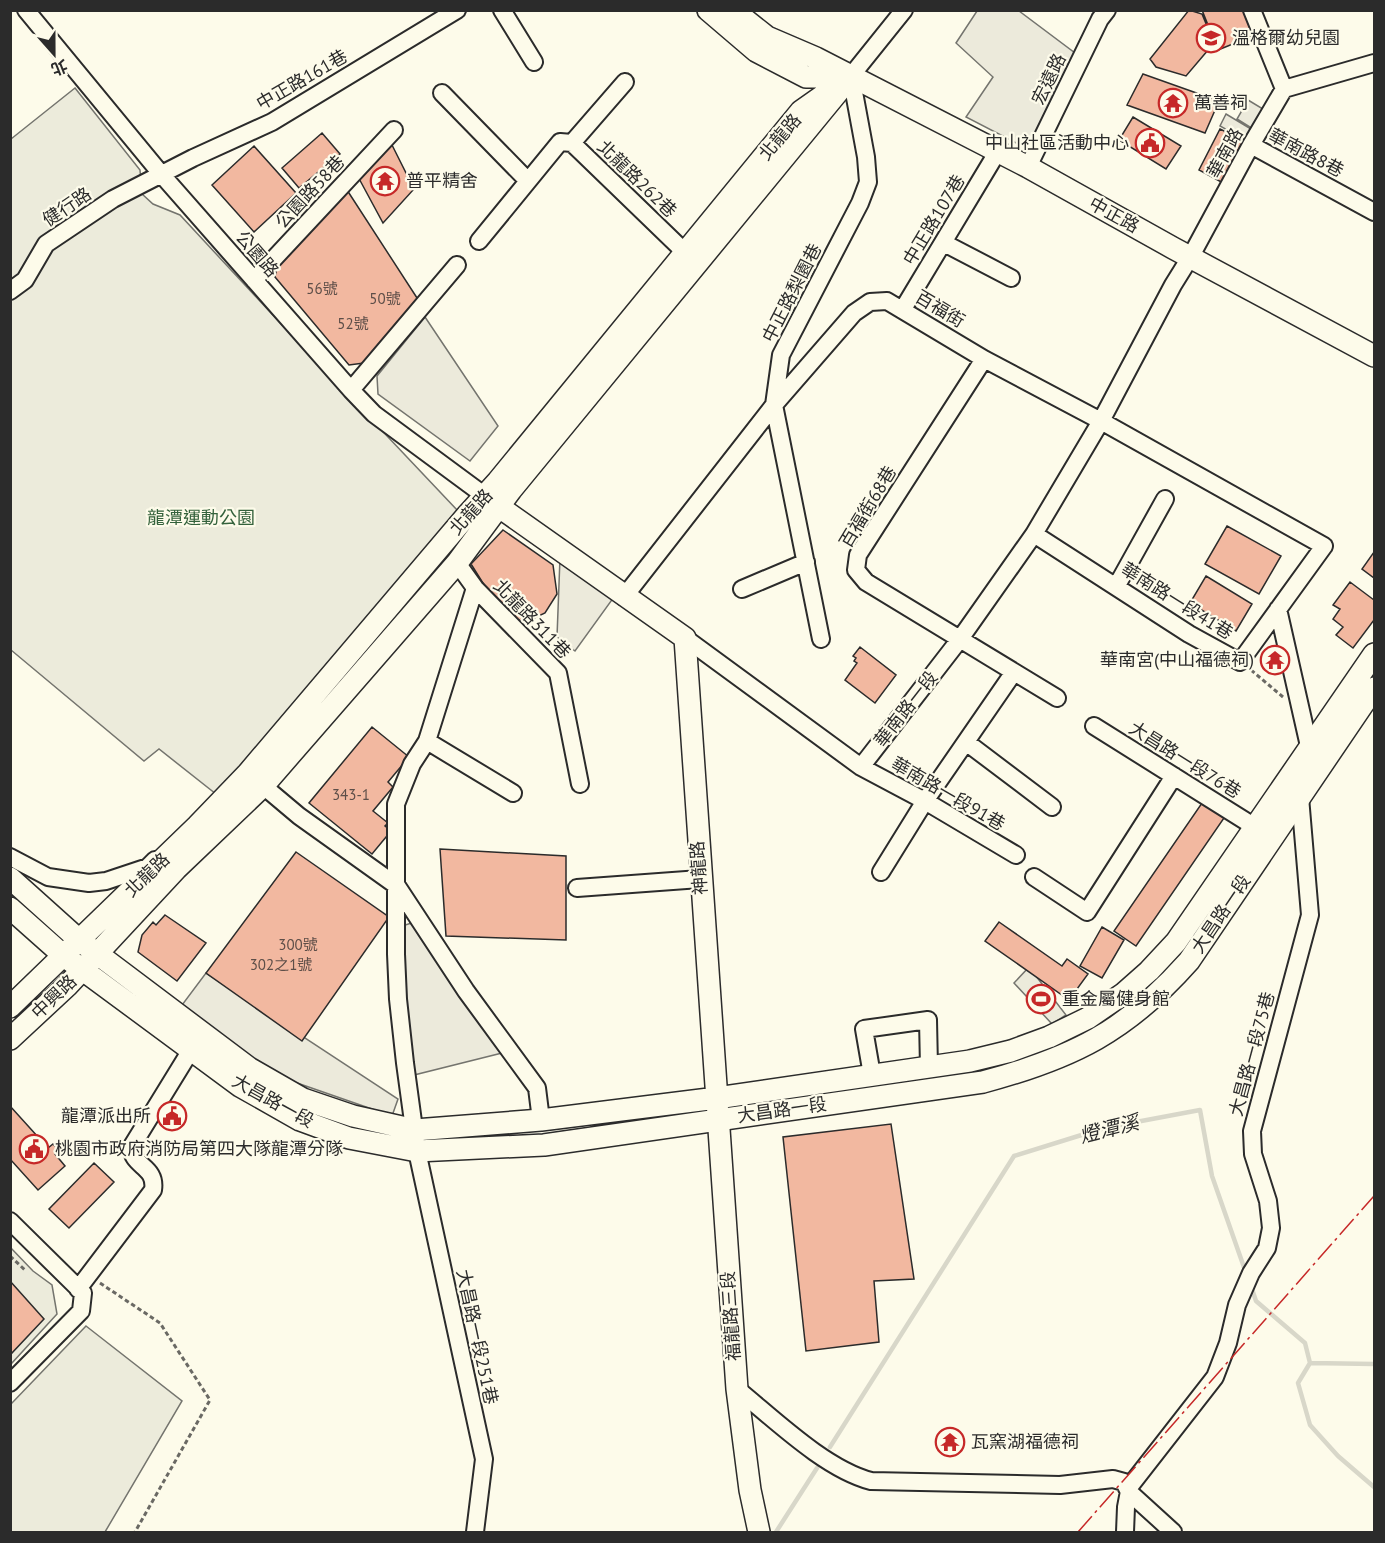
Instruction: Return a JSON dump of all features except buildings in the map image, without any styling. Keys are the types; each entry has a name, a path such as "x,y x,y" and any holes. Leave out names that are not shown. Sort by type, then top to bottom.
{"main road":[{"name":"中正路","path":"708,10 756,51 806,77 851,76"},
{"name":"中正路","path":"734,10 767,37 816,58 1028,166 1374,356"},
{"name":"北龍路","path":"97,954 255,779 457,563 492,502 691,259 851,76"},
{"name":"北龍路","path":"71,948 197,825 255,779 468,514 492,502"},
{"path":"492,502 685,638"},
{"name":"神龍路","path":"685,638 717,1108"},
{"name":"大昌路一段","path":"71,948 82,969 240,1086 300,1120 349,1138 417,1151 544,1145 872,1075 970,1061 1011,1051 1049,1037 1088,1018 1123,994 1149,972 1176,942 1374,654"},
{"name":"大昌路一段","path":"71,948 97,954 249,1068 303,1099 354,1116 415,1130 717,1108 983,1082 1026,1071 1062,1058 1104,1036 1164,990 1190,961 1374,688"},
{"path":"10,878 71,948"},
{"path":"10,908 71,948"},
{"name":"中興路","path":"10,1007 71,948"},
{"name":"中興路","path":"10,1039 97,954"},
{"name":"福龍路三段","path":"717,1108 737,1389 750,1490 759,1533"}],"street":[{"name":"公園路","path":"26,10 162,175 351,390 374,414 492,502"},
{"name":"中正路161巷","path":"162,175 193,158 272,122 457,10"},
{"path":"502,10 534,62"},
{"name":"北龍路","path":"851,76 904,10"},
{"name":"宏遠路","path":"1028,166 1100,19 1107,10"},
{"path":"1252,10 1284,89 1374,63"},
{"name":"中正路梨園巷","path":"821,639 774,405 781,355 860,203 867,182 866,157 851,76"},
{"path":"572,143 625,82"},
{"name":"華南路","path":"1191,256 1284,89"},
{"path":"442,93 528,181"},
{"name":"公園路58巷","path":"254,280 394,129"},
{"name":"北龍路262巷","path":"479,241 560,142 572,143 691,259"},
{"name":"華南路8巷","path":"1251,145 1374,212"},
{"name":"中正路107巷","path":"903,309 998,151"},
{"name":"健行路","path":"10,291 25,280 46,244 113,199 162,175"},
{"path":"944,243 1011,278"},
{"name":"華南路一段","path":"861,767 960,639 1034,534 1101,421 1173,285 1191,256"},
{"path":"351,390 458,265"},
{"name":"百福街","path":"624,597 774,405 854,313 870,302 887,301 903,309 984,359 1101,421 1323,546"},
{"name":"百福街68巷","path":"960,639 866,582 856,570 858,555 984,359"},
{"path":"1116,586 1164,499"},
{"name":"華南路一段41巷","path":"1034,534 1190,634 1240,662 1323,546"},
{"path":"742,589 806,562"},
{"name":"北龍路311巷","path":"457,563 475,588 558,673 580,784"},
{"name":"北龍路311巷","path":"397,886 396,804 412,764 428,741 475,588"},
{"path":"1278,609 1309,748 1317,771"},
{"path":"685,638 861,767"},
{"path":"960,639 1057,698"},
{"path":"881,872 925,801 1014,672"},
{"name":"大昌路一段76巷","path":"1094,726 1255,827"},
{"path":"428,741 513,792"},
{"path":"966,742 1052,807"},
{"name":"華南路一段91巷","path":"861,767 925,801 1016,855"},
{"path":"1034,877 1087,912 1174,776"},
{"path":"255,779 299,816 397,886 466,991 537,1088 542,1120"},
{"name":"大昌路一段75巷","path":"1125,1533 1130,1486 1215,1377 1228,1343 1243,1290 1267,1248 1271,1228 1268,1201 1252,1154 1252,1131 1310,915 1300,797"},
{"path":"10,857 48,877 89,883 106,881 148,867 197,825"},
{"path":"577,888 700,879"},
{"name":"大昌路一段251巷","path":"397,886 398,999 417,1151 484,1459 475,1533"},
{"path":"872,1075 864,1029 928,1020 929,1067"},
{"path":"78,1289 153,1191 154,1178 149,1170 135,1159 132,1146 191,1050"},
{"path":"10,1221 82,1293 83,1303 81,1311 10,1383"},
{"path":"737,1389 809,1447 843,1471 856,1477 871,1481 1060,1485 1113,1479 1124,1482 1129,1492 1173,1533"}],"path":[{"path":"1240,662 1301,712"},
{"path":"10,1256 25,1270"},
{"path":"88,1275 160,1323 210,1400 135,1533"}],"green space":[{"name":"龍潭運動公園","path":"75,88 140,170 142,194 153,204 180,215 458,511 216,794 159,749 144,761 11,650 11,139"},
{"name":"重金屬健身館","path":"1029,967 1066,1015 1052,1024 1014,983"},
{"path":"10,1247 33,1271 52,1285 57,1314 11,1364"},
{"path":"86,1326 182,1401 105,1532 11,1532 11,1404"}],"shaded area":[{"path":"977,11 1019,11 1075,53 1030,150 966,117 993,77 956,43"},
{"path":"1248,100 1263,109 1253,129 1237,119"},
{"path":"1226,114 1251,129 1245,140 1220,126"},
{"path":"425,317 498,426 470,461 378,394 377,376"},
{"path":"560,558 614,597 575,651 557,637"},
{"path":"418,921 506,1052 414,1075 406,1018 402,926"},
{"path":"206,973 398,1099 392,1116 277,1076 179,1009"}],"waterway":[{"name":"燈潭溪","path":"830,1447 1014,1156 1104,1128 1200,1110 1212,1176 1246,1273"},
{"name":"燈潭溪","path":"1251,1286 1256,1301 1305,1343 1310,1363 1374,1364"},
{"path":"1310,1363 1298,1383 1310,1425 1338,1456 1374,1487"},
{"name":"燈潭溪","path":"776,1532 817,1468"}],"power":[{"path":"1078,1532 1374,1196"}],"place":[{"name":"溫格爾幼兒園","path":"1211,38"},
{"name":"萬善祠","path":"1173,103"},
{"name":"中山社區活動中心","path":"1150,143"},
{"name":"普平精舍","path":"385,181"},
{"name":"華南宮(中山福德祠)","path":"1275,660"},
{"name":"重金屬健身館","path":"1041,999"},
{"name":"龍潭派出所","path":"172,1116"},
{"name":"桃園市政府消防局第四大隊龍潭分隊","path":"34,1149"},
{"name":"瓦窯湖福德祠","path":"950,1442"}]}
